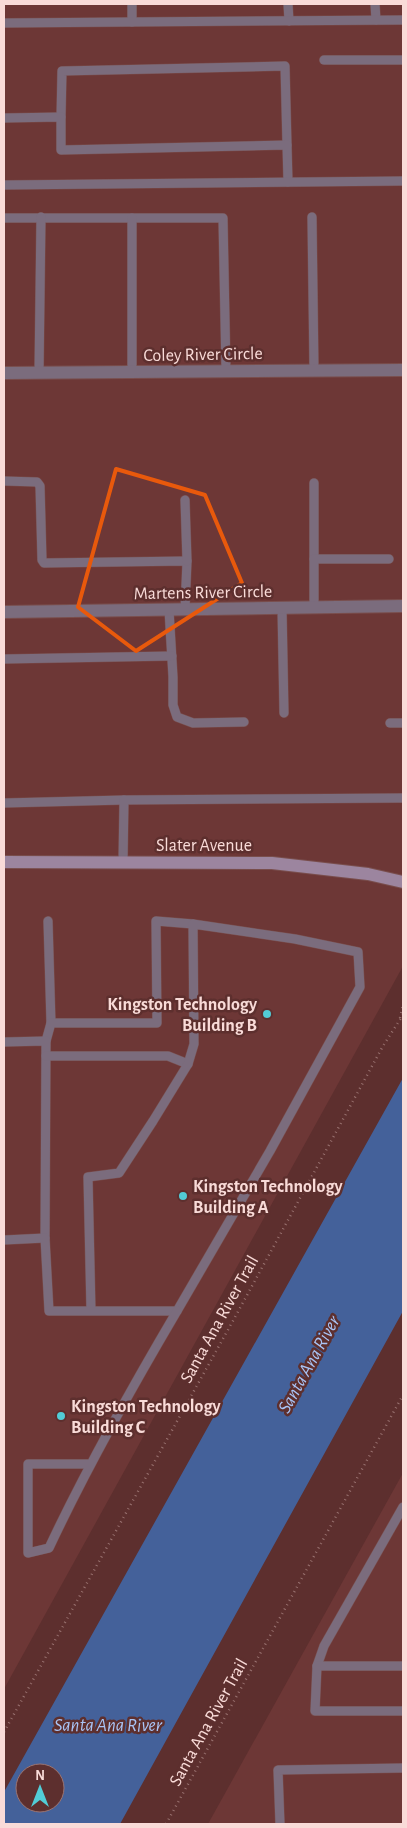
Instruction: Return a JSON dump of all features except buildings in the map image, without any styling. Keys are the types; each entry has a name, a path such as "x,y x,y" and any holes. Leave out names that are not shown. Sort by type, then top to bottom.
{"main road":[{"name":"Slater Avenue","path":"4,862 272,863 368,874 403,882"}],"street":[{"name":"Coley River Circle","path":"4,373 403,370"},
{"name":"Martens River Circle","path":"4,612 403,606"}],"lane":[{"path":"132,4 132,22"},
{"path":"288,4 289,21"},
{"path":"375,4 376,20"},
{"path":"4,23 403,20"},
{"path":"324,60 403,60"},
{"path":"287,145 61,150 62,70 286,66 288,182"},
{"path":"4,118 61,117"},
{"path":"4,185 403,181"},
{"path":"39,373 40,217"},
{"path":"312,217 314,370"},
{"path":"4,218 223,218 226,371"},
{"path":"132,218 132,372"},
{"path":"4,481 37,482 40,486 42,560 44,563 187,561"},
{"path":"314,483 314,607"},
{"path":"185,609 187,561 186,500"},
{"path":"314,559 389,559"},
{"path":"282,608 284,713"},
{"path":"169,610 173,705 177,717 193,723 244,722"},
{"path":"4,659 172,656"},
{"path":"390,722 403,723"},
{"path":"4,803 403,798"},
{"path":"124,800 124,862"},
{"path":"48,921 51,1023 46,1041 45,1238 49,1311 177,1311"},
{"path":"51,1023 157,1024 156,921 193,924 295,939 358,952 360,987 270,1151 90,1464 49,1548 28,1553 28,1464 90,1464"},
{"path":"91,1311 88,1177 119,1173 188,1064 194,1044 193,924"},
{"path":"4,1042 46,1041"},
{"path":"46,1056 168,1056 188,1064"},
{"path":"4,1240 45,1238"},
{"path":"403,1507 324,1646 317,1666 315,1711 403,1711"},
{"path":"317,1666 403,1666"},
{"path":"280,1824 278,1770 403,1768"}],"path":[{"name":"Santa Ana River Trail","path":"399,1022 403,1005"},
{"name":"Santa Ana River Trail","path":"4,1732 234,1319 383,1046 403,1016"},
{"name":"Santa Ana River Trail","path":"166,1824 403,1395"}],"highlighted area":[{"path":"116,469 205,495 242,583 136,651 78,607"}],"shaded area":[{"path":"4,4 403,4 403,966 4,1689"},
{"path":"403,1473 403,1824 208,1824"}],"water":[{"name":"Santa Ana River","path":"403,1078 403,1311 120,1824 4,1824 4,1792 15,1772 15,1813 65,1813 65,1763 20,1763"}],"place":[{"name":"Kingston Technology Building B","path":"267,1014"},
{"name":"Kingston Technology Building A","path":"183,1196"},
{"name":"Kingston Technology Building C","path":"61,1416"}]}
